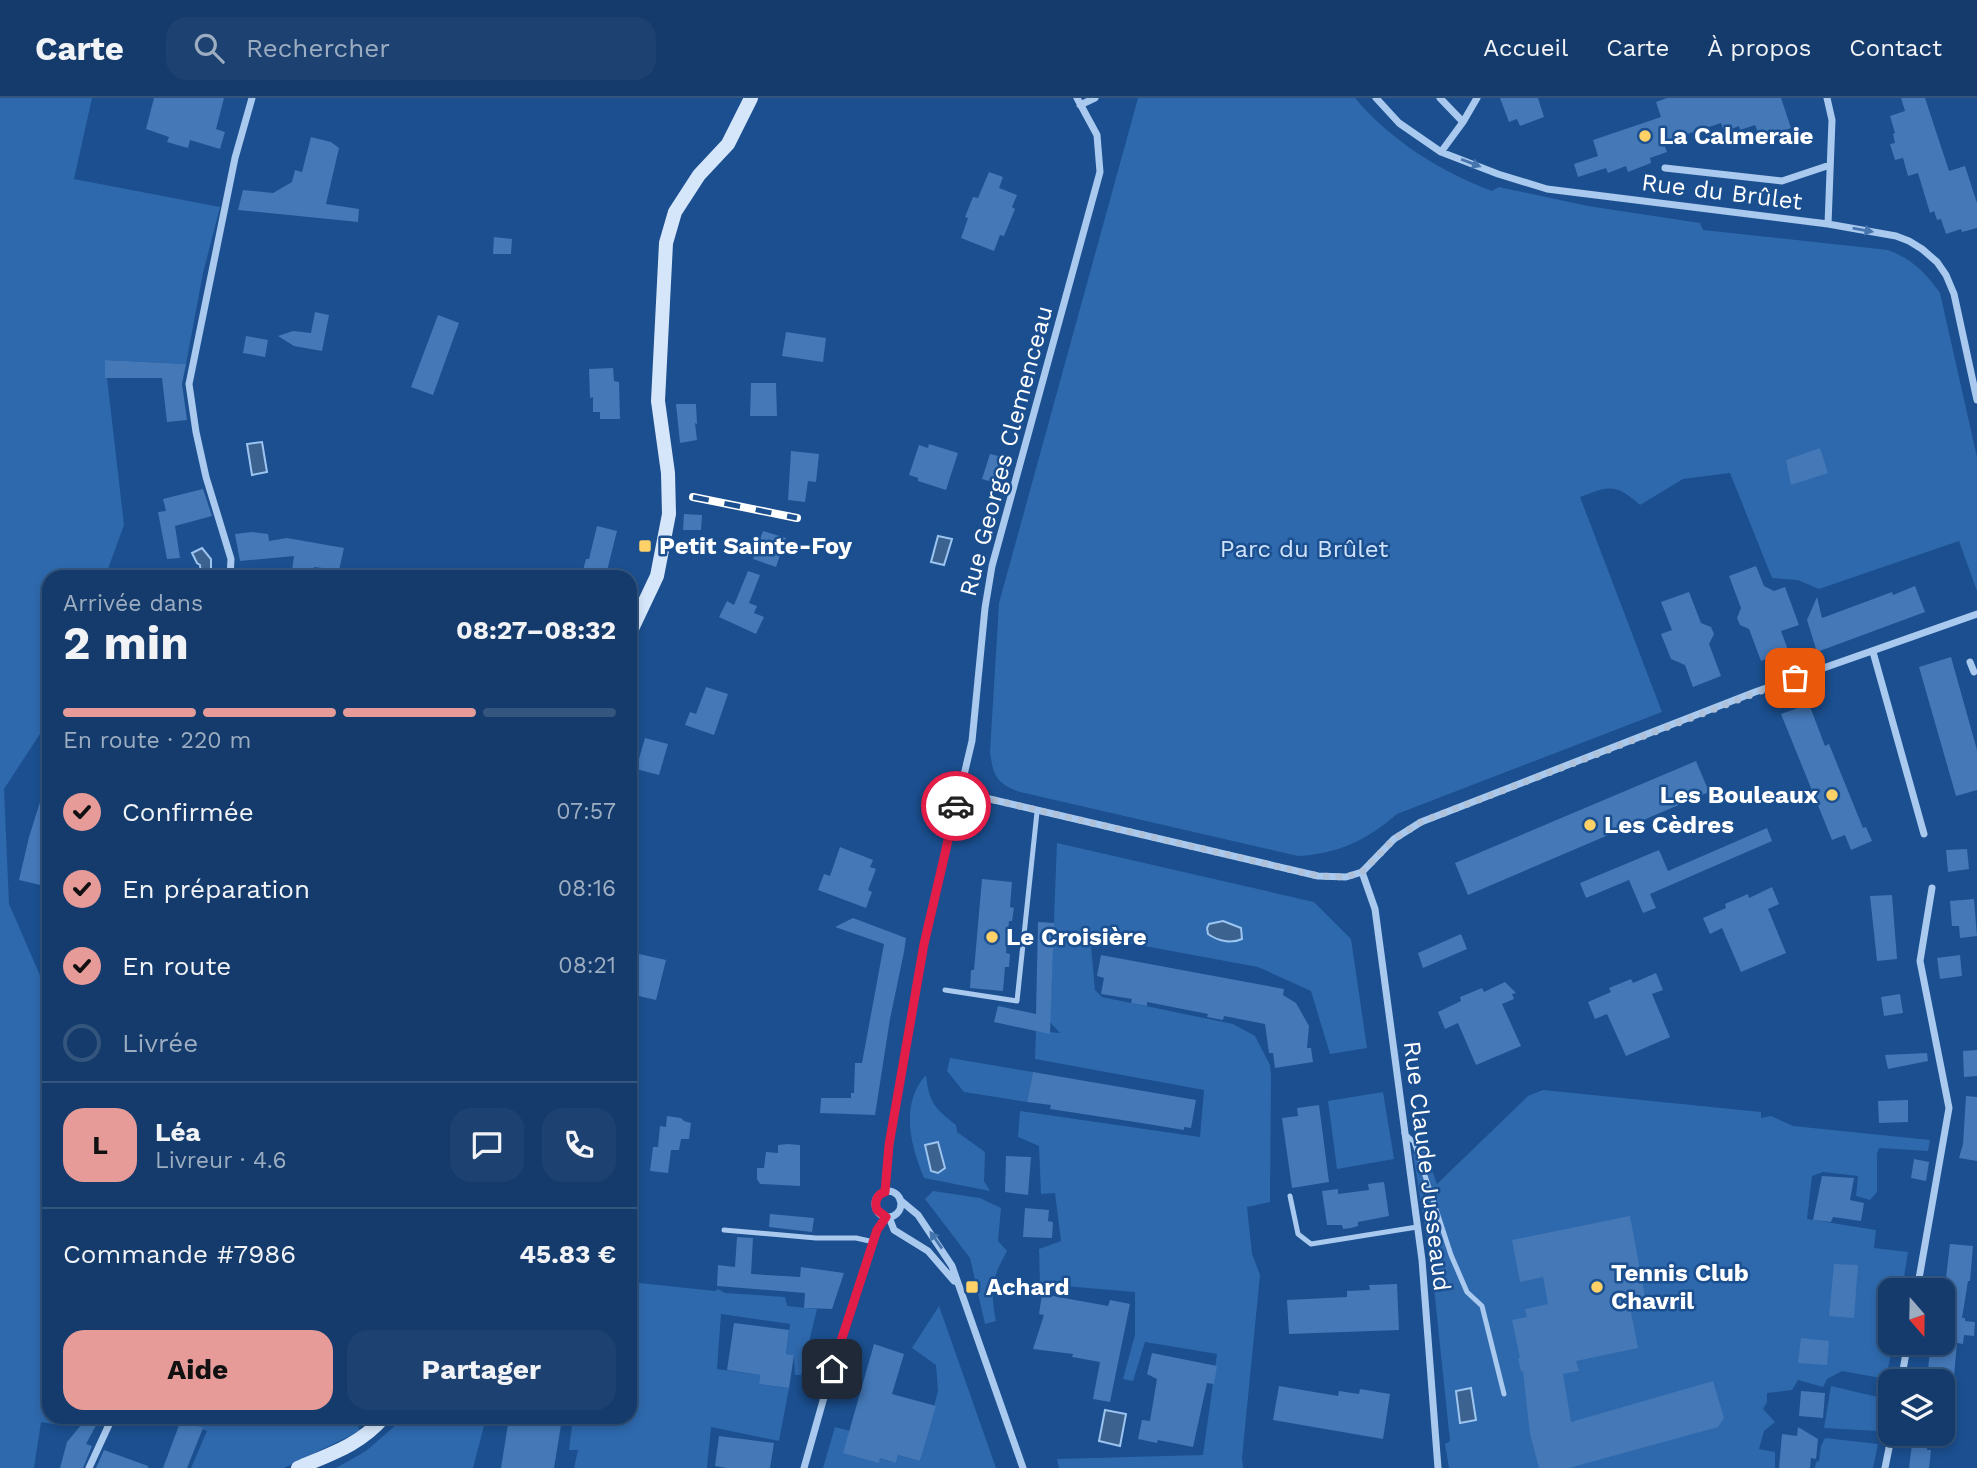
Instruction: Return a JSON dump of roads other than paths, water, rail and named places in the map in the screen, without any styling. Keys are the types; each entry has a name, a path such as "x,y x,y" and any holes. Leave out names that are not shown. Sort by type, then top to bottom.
{"main road":[{"path":"637,618 657,576 669,514 668,473 658,401 666,243 675,212 699,175 728,144 751,98"},
{"path":"298,1468 345,1449 367,1435 377,1424"}],"street":[{"path":"230,570 230,559 196,432 189,384 235,158 252,98"},
{"path":"1079,101 1095,98"},
{"name":"Rue du Brûlet","path":"1376,98 1399,123 1441,152 1547,189 1828,224 1896,236 1922,249 1937,262 1954,294 1977,400"},
{"path":"1440,98 1463,122"},
{"path":"1441,152 1477,98"},
{"path":"1826,98 1832,120 1828,224"},
{"name":"Rue Georges Clemenceau","path":"885,1192 889,1145 924,944 972,741 985,608 992,566 1100,172 1097,135 1079,101"},
{"path":"1665,168 1782,181 1830,165"},
{"path":"960,792 1318,876 1346,877 1362,872 1394,839 1421,822 1735,699 1977,614"},
{"path":"1873,652 1924,834"},
{"path":"1970,662 1973,672"},
{"name":"Rue Claude Jusseaud","path":"1362,872 1375,909 1422,1260 1438,1468"},
{"path":"1919,1278 1949,1108 1920,961 1932,888"},
{"path":"958,1287 928,1251 894,1230 888,1217 879,1213 875,1206 876,1199 885,1192 893,1192 910,1207 952,1266 1023,1468"},
{"path":"804,1468 832,1369 877,1230 888,1217 899,1211 900,1200"},
{"path":"89,1468 110,1424"},
{"path":"1885,1468 1889,1446"}],"lane":[{"path":"945,990 1017,1001 1037,812"},
{"path":"1404,1133 1414,1142 1451,1255 1467,1292 1482,1306 1504,1394"},
{"path":"1290,1196 1298,1234 1311,1244 1417,1227"},
{"path":"724,1230 816,1238 856,1238 874,1242"}],"railway":[{"path":"693,497 797,518"}],"place":[{"name":"La Calmeraie","path":"1645,136"},
{"name":"Petit Sainte-Foy","path":"645,546"},
{"name":"Les Bouleaux","path":"1832,795"},
{"name":"Les Cèdres","path":"1590,825"},
{"name":"Le Croisière","path":"992,937"},
{"name":"Achard","path":"972,1287"},
{"name":"Tennis Club Chavril","path":"1597,1287"}],"park label":[{"name":"Parc du Brûlet","path":"1304,549"}]}
